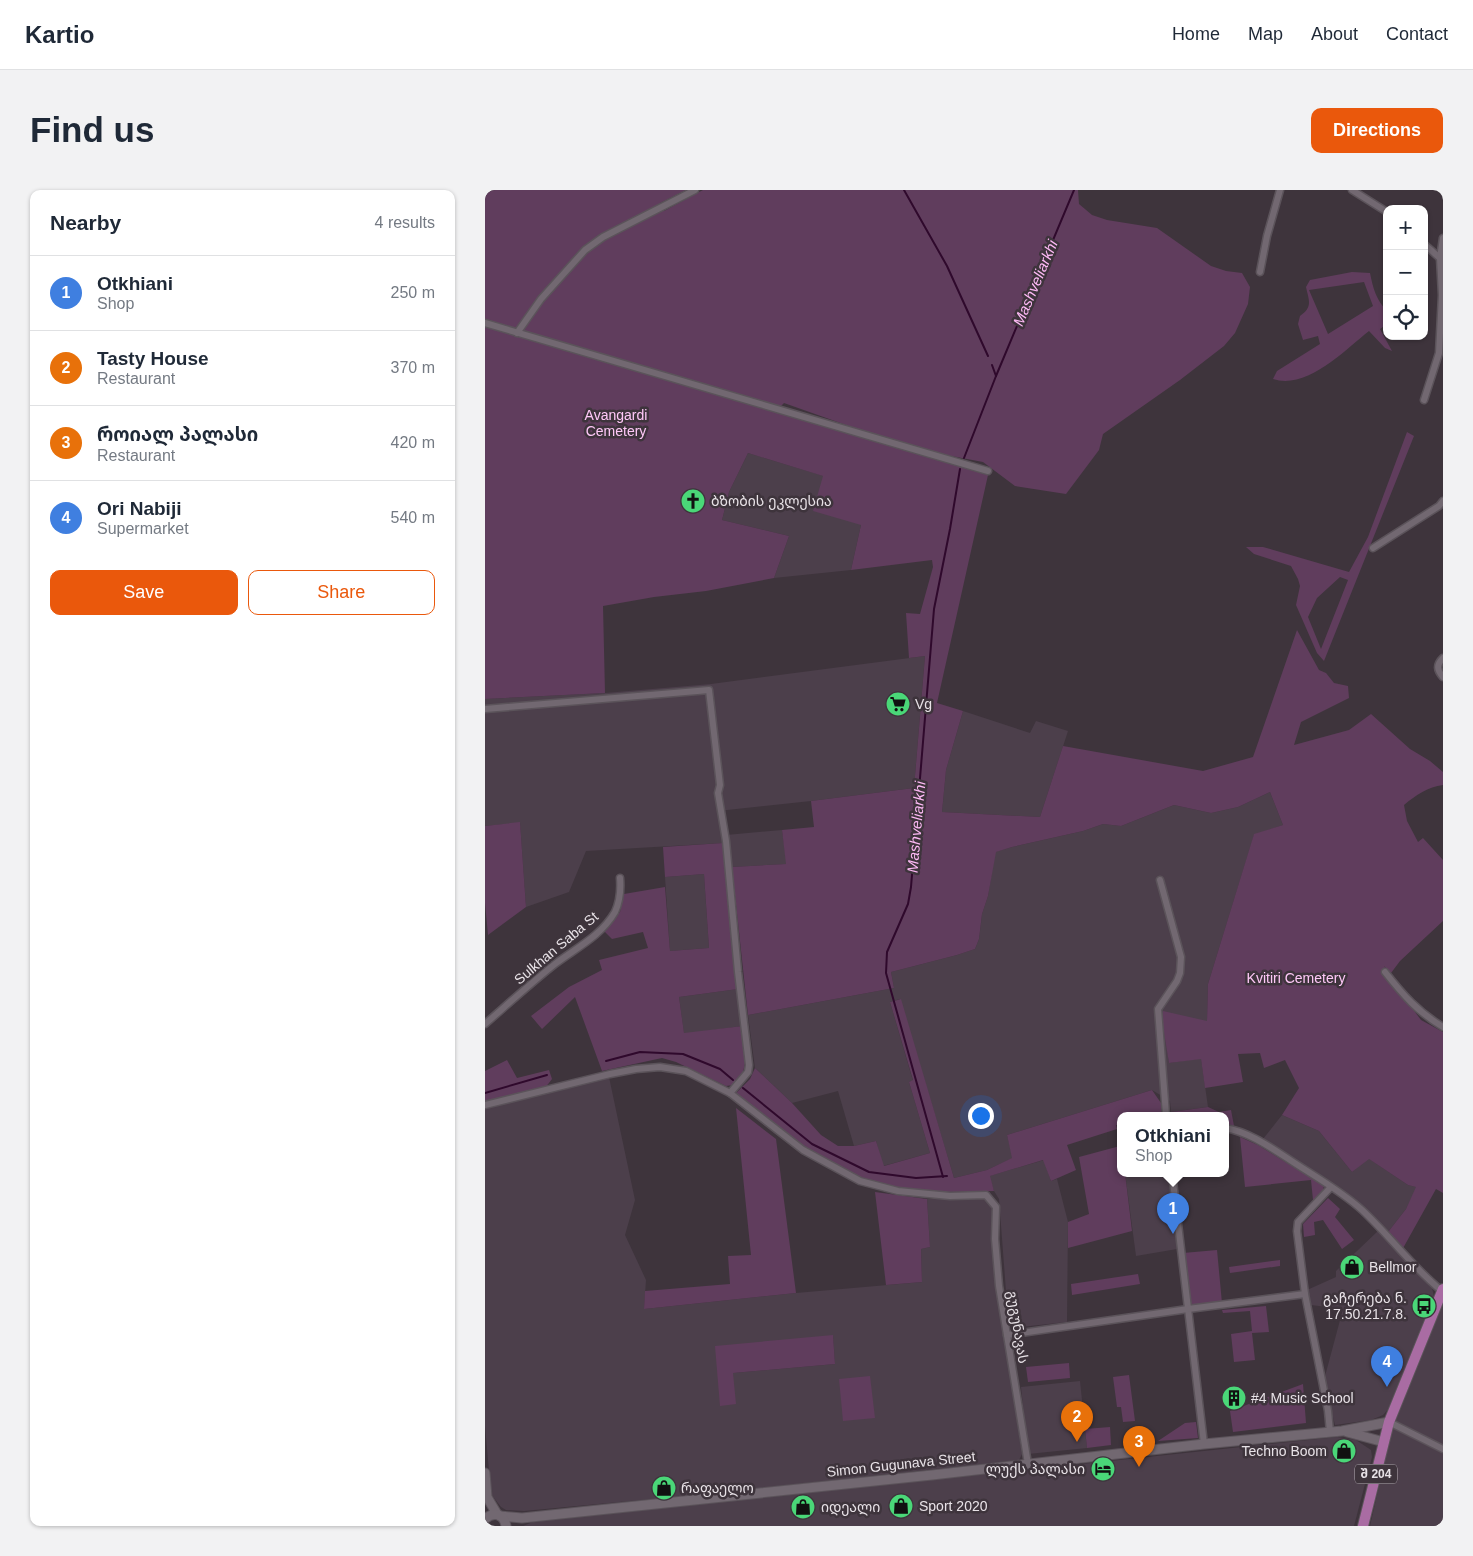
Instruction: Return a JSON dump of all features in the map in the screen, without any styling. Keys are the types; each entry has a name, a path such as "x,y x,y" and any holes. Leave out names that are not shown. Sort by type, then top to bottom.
{"main road":[{"name":"შ 204","path":"1363,1526 1389,1422 1443,1290"},
{"name":"Simon Gugunava Street","path":"499,1515 522,1518 1204,1444 1342,1431 1389,1422"},
{"name":"Simon Gugunava Street","path":"1342,1431 1384,1442"},
{"path":"485,1473 487,1497 505,1521 506,1526"},
{"path":"485,1518 492,1514 499,1515"},
{"name":"Simon Gugunava Street","path":"511,1526 522,1518"}],"street":[{"path":"517,333 541,299 585,250 603,237 695,190"},
{"path":"1260,272 1267,236 1280,190"},
{"path":"1352,190 1383,209"},
{"path":"1424,400 1439,353 1443,238"},
{"path":"1428,248 1441,260"},
{"path":"485,323 988,471"},
{"path":"1373,548 1439,506 1443,501"},
{"path":"1443,658 1438,666 1438,671 1443,677"},
{"path":"485,709 709,690 720,785 718,793 726,841 749,1065 748,1072 730,1093 686,1071 660,1067 610,1074 485,1105"},
{"name":"Sulkhan Saba St","path":"485,1024 553,966 584,944 601,929 615,911 621,894 620,878"},
{"path":"1160,880 1181,957 1180,973 1177,981 1158,1009 1166,1112"},
{"path":"1385,972 1409,1001 1425,1016 1443,1027"},
{"name":"გუგუნავას","path":"730,1093 803,1150 859,1181 898,1191 950,1196 987,1195 996,1207 996,1249 1007,1335 1028,1464"},
{"path":"1229,1129 1251,1136 1269,1146 1361,1209 1399,1250 1443,1290"},
{"path":"1172,1177 1204,1444"},
{"path":"1330,1432 1328,1411 1305,1294 1297,1231 1299,1222 1331,1187"},
{"path":"1007,1335 1305,1294"},
{"path":"1389,1422 1443,1450"}],"shaded area":[{"path":"748,453 824,476 861,525 851,570 774,578 789,536 722,520 729,492"},
{"path":"925,656 914,788 718,811 723,843 586,851 569,892 526,907 520,823 485,826 485,699 605,693 711,684"},
{"path":"963,711 1030,733 1036,721 1068,731 1040,817 942,812 946,770"},
{"path":"1270,792 1283,825 1254,835 1208,984 1207,1022 1163,1012 1169,1063 1201,1058 1208,1107 1171,1112 1170,1101 1152,1090 1007,1135 1013,1158 987,1170 954,1178 900,999 890,1002 913,1081 909,1082 930,1153 883,1166 876,1141 854,1146 838,1091 792,1103 755,1068 748,1015 894,988 891,972 975,949 979,939 982,914 988,896 995,852 1083,831 1103,824 1121,826 1174,805 1211,813 1238,807"},
{"path":"782,830 787,864 732,867 726,835"},
{"path":"704,874 709,948 670,951 665,877"},
{"path":"738,989 743,1026 684,1034 679,997"},
{"path":"609,1077 635,1200 625,1235 646,1280 644,1309 922,1282 921,1249 930,1247 927,1199 984,1197 993,1210 994,1268 1022,1454 1019,1460 694,1495 524,1511 506,1510 501,1507 491,1494 485,1426 485,1109","holes":["833,1336 835,1364 733,1373"]},
{"path":"1282,1115 1319,1131 1352,1172 1368,1158 1408,1185 1417,1187 1406,1209 1388,1232 1364,1207 1339,1188 1263,1139"},
{"path":"1044,1160 1051,1181 1057,1179 1068,1222 1067,1322 1012,1328 1006,1291 999,1199 989,1176"},
{"path":"1126,1177 1168,1177 1177,1249 1136,1256"},
{"path":"1378,1231 1432,1288 1435,1301 1391,1406 1383,1415 1371,1420 1335,1425 1324,1380 1343,1309 1311,1305 1307,1290 1336,1277 1336,1271"},
{"path":"1443,1304 1443,1526 1370,1526 1392,1429"},
{"path":"1080,1381 1087,1448 1028,1454 1021,1387"},
{"path":"1337,1437 1356,1440 1371,1450 1372,1457 1354,1526 523,1526 533,1522"}],"green space":[{"path":"485,190 686,190 660,203 664,211 703,190 1078,190 1079,204 1092,215 1107,220 1157,228 1211,266 1226,271 1242,273 1250,287 1248,304 1235,333 1224,346 1180,380 1103,434 1099,450 1066,494 1015,486 983,462 946,455 863,431 784,403 776,411 988,475 937,703 963,711 946,770 942,812 1040,817 1063,746 1203,771 1253,757 1297,630 1319,670 1326,673 1334,683 1348,686 1349,698 1301,722 1294,745 1349,730 1371,714 1410,749 1430,761 1443,772 1443,785 1422,792 1404,805 1407,821 1418,842 1423,838 1443,860 1443,921 1400,961 1391,973 1384,966 1394,984 1421,1020 1443,1032 1443,1193 1436,1189 1402,1250 1388,1232 1406,1209 1416,1187 1408,1185 1369,1159 1352,1172 1319,1131 1282,1115 1299,1088 1285,1060 1264,1068 1260,1053 1238,1054 1243,1082 1205,1088 1201,1059 1169,1063 1162,1020 1163,1011 1207,1021 1208,984 1254,834 1283,825 1270,792 1238,807 1211,813 1174,805 1121,826 1103,824 1083,831 996,852 988,896 982,914 979,939 975,949 891,972 894,988 748,1015 732,867 786,864 782,830 814,827 811,801 914,788 925,656 909,658 906,613 920,614 933,567 932,560 851,570 861,525 813,511 823,476 748,453 729,492 722,520 789,536 774,578 706,591 654,597 603,606 605,693 485,699"},
{"path":"1352,272 1370,273 1375,294 1383,306 1383,327 1380,329 1383,340 1386,340 1392,351 1385,348 1369,331 1312,374 1286,381 1273,379 1277,371 1320,344 1318,336 1303,340 1298,324 1300,316 1307,310 1309,303 1306,287 1310,280","holes":["1364,282 1373,306 1328,334 1309,290"]},
{"path":"1407,432 1414,436 1324,661 1317,653 1296,605 1300,586 1291,566 1254,554 1246,547 1263,547 1349,572 1368,537","holes":["1340,577 1348,580 1321,649 1308,617 1317,598"]},
{"path":"520,822 526,907 488,935 485,903 485,826"},
{"path":"723,843 738,989 679,997 684,1033 743,1026 745,1063 742,1077 733,1085 726,1086 676,1062 662,1058 602,1071 575,997 542,1029 531,1016 569,987 602,970 599,960 648,948 643,932 612,939 604,931 620,912 624,894 665,887 670,951 709,948 704,874 665,877 663,847"},
{"path":"901,999 954,1178 987,1170 1012,1158 1007,1135 1152,1090 1161,1103 1161,1112 1117,1112 1117,1129 1067,1145 1076,1170 1051,1181 1043,1160 990,1176 994,1191 944,1192 900,1188 860,1178 804,1148 735,1094 750,1079 755,1068 792,1103 821,1135 838,1146 854,1146 876,1141 884,1166 930,1153 909,1082 913,1080 890,1002"},
{"path":"507,1060 517,1078 549,1070 552,1079 545,1088 485,1101 485,1071"},
{"path":"1208,1107 1219,1112 1171,1112"},
{"path":"736,1108 776,1139 796,1293 644,1309 645,1291 730,1284 728,1256 751,1255"},
{"path":"1231,1110 1234,1126 1229,1125 1229,1112 1219,1112"},
{"path":"1240,1137 1258,1145 1324,1186 1322,1194 1313,1200 1311,1180 1245,1187"},
{"path":"1117,1147 1117,1177 1125,1177 1132,1231 1068,1248 1068,1222 1089,1214 1079,1157"},
{"path":"875,1192 927,1199 930,1247 921,1249 922,1282 886,1285"},
{"path":"1328,1198 1340,1209 1335,1217 1354,1240 1342,1249 1323,1220 1314,1222 1315,1235 1304,1237 1303,1224"},
{"path":"1217,1250 1222,1303 1190,1304 1183,1253"},
{"path":"1280,1260 1280,1266 1230,1273 1229,1267"},
{"path":"1138,1274 1140,1284 1072,1295 1071,1284"},
{"path":"1266,1306 1269,1332 1252,1333 1255,1360 1234,1362 1231,1334 1252,1331 1250,1311 1223,1313 1222,1310"},
{"path":"833,1335 835,1364 733,1373 736,1404 720,1406 715,1346"},
{"path":"1069,1363 1070,1378 1028,1382 1026,1367"},
{"path":"1129,1375 1135,1421 1123,1422 1121,1407 1117,1407 1113,1377"},
{"path":"870,1376 875,1418 843,1421 839,1379"},
{"path":"1303,1384 1306,1423 1233,1432 1230,1411"},
{"path":"1196,1422 1198,1438 1158,1441 1185,1423"},
{"path":"1110,1427 1111,1445 1087,1448 1085,1429"}],"waterway":[{"path":"904,190 947,266 988,356"},
{"name":"Mashveliarkhi","path":"996,376 1074,190"},
{"name":"Mashveliarkhi","path":"964,458 996,376 992,365"},
{"name":"Mashveliarkhi","path":"943,1177 886,973 887,952 908,904 911,887 934,609 960,469"},
{"path":"606,1061 640,1052 683,1054 720,1069 733,1080"},
{"path":"485,1093 547,1075"},
{"path":"743,1088 812,1144 869,1172 916,1178 947,1176"}],"place":[{"name":"ბზობის ეკლესია","path":"693,501"},
{"name":"Vg","path":"898,704"},
{"name":"Otkhiani","path":"1173,1234"},
{"name":"Bellmor","path":"1352,1267"},
{"name":"გაჩერება ნ. 17.50.21.7.8.","path":"1424,1306"},
{"name":"Ori Nabiji","path":"1387,1387"},
{"name":"#4 Music School","path":"1234,1398"},
{"name":"Tasty House","path":"1077,1442"},
{"name":"Techno Boom","path":"1344,1451"},
{"name":"როიალ პალასი","path":"1139,1467"},
{"name":"ლუქს პალასი","path":"1103,1469"},
{"name":"რაფაელო","path":"664,1488"},
{"name":"Sport 2020","path":"901,1506"},
{"name":"იდეალი","path":"803,1507"}],"park label":[{"name":"Avangardi Cemetery","path":"616,424"},
{"name":"Kvitiri Cemetery","path":"1296,978"}]}
